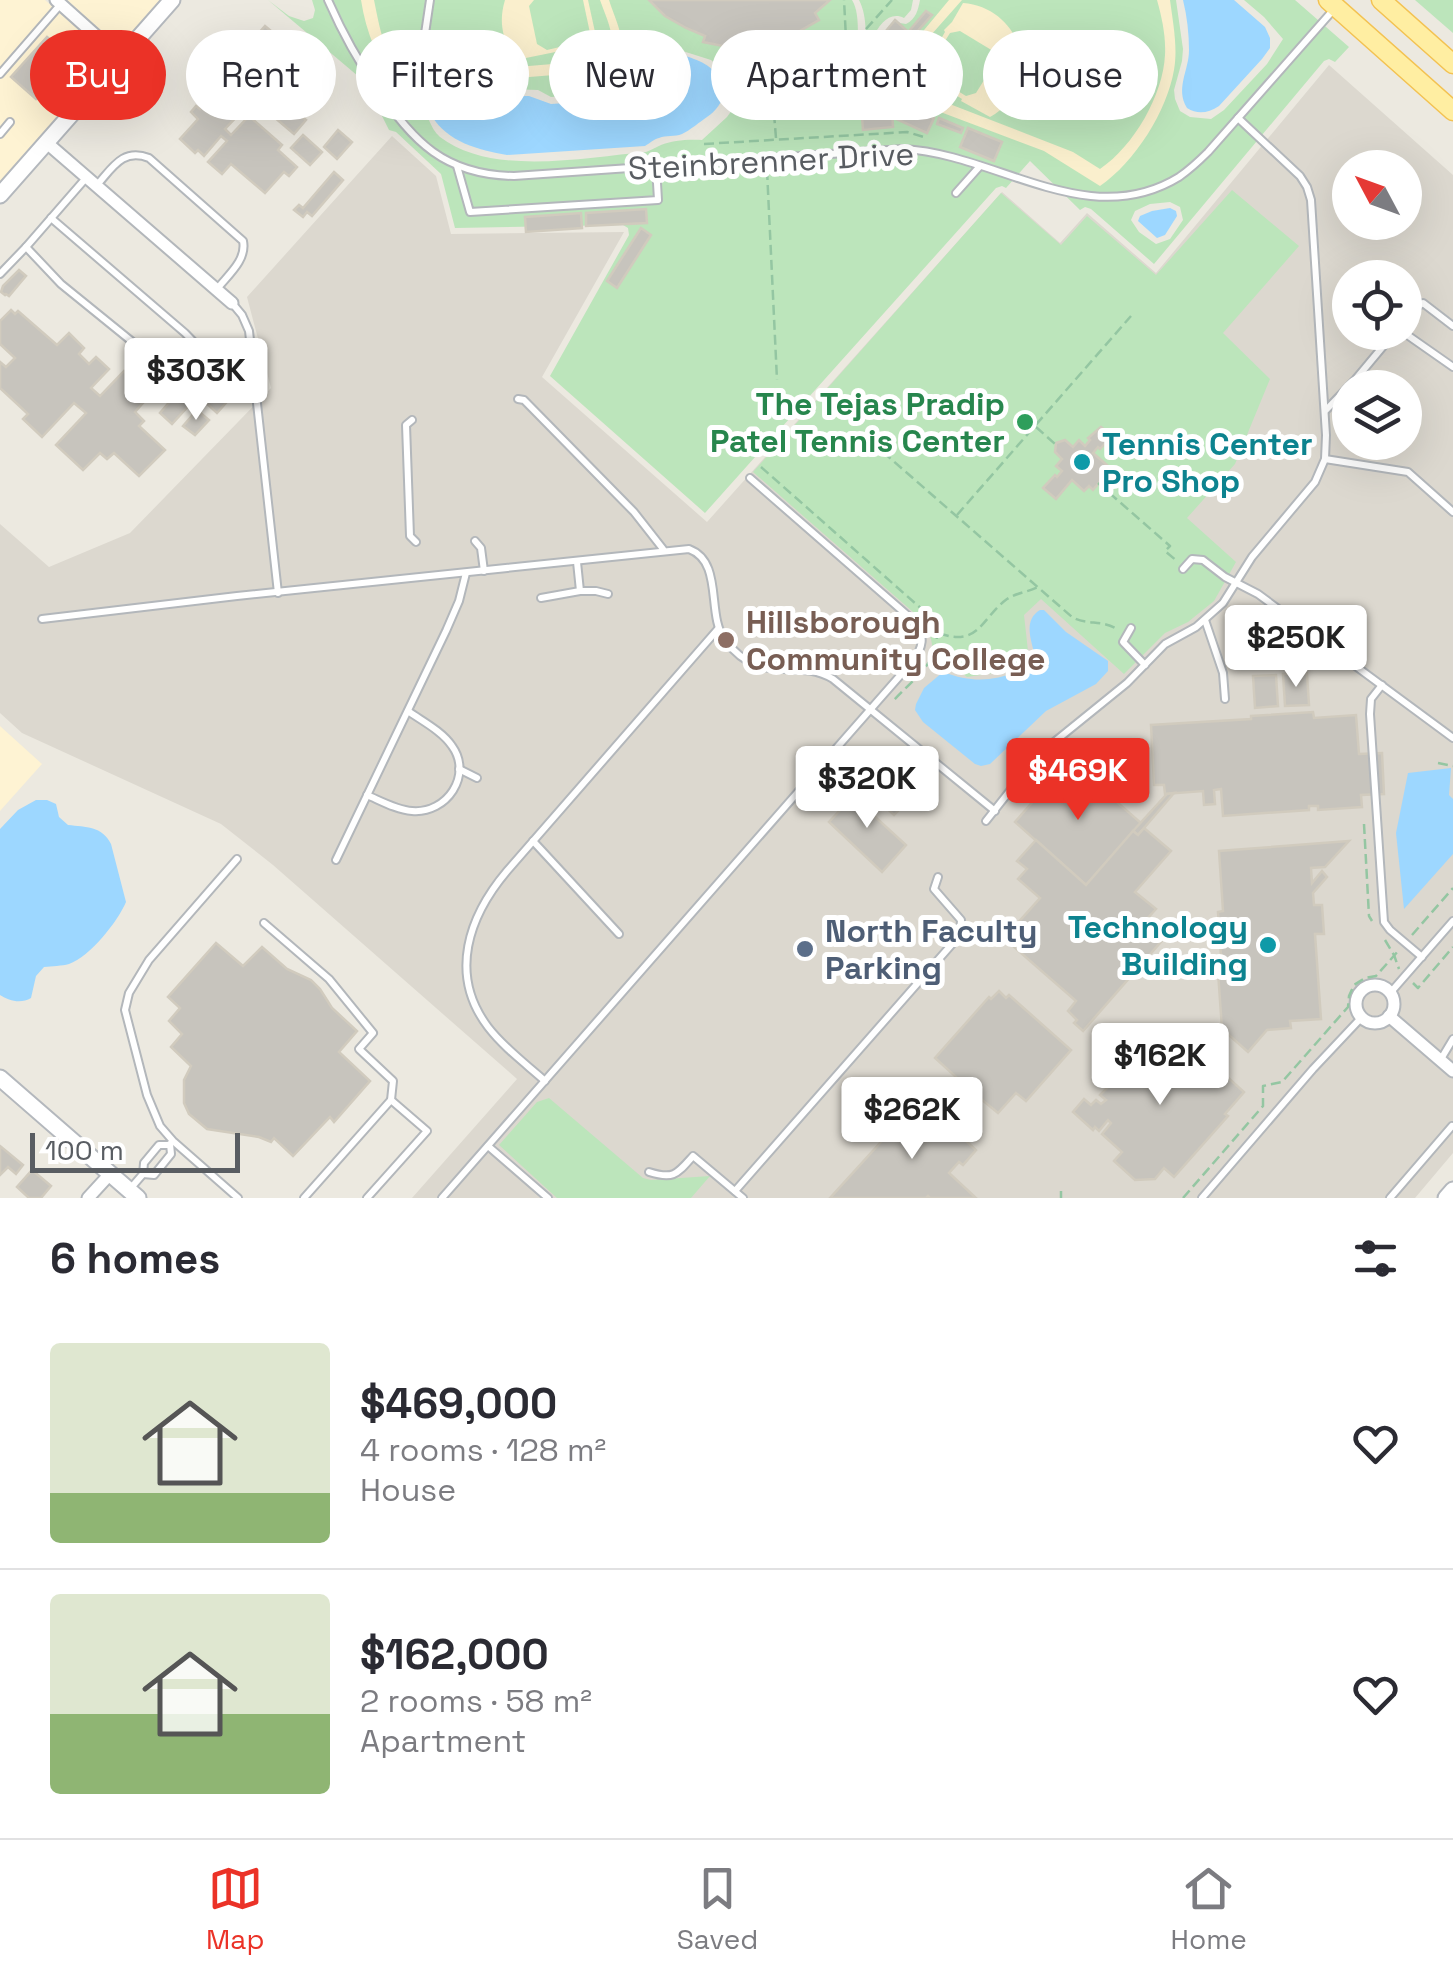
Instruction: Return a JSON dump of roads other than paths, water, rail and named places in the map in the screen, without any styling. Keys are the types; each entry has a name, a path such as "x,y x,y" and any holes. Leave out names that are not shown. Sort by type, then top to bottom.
{"main road":[{"path":"1381,0 1453,64"},
{"path":"1335,2 1453,112"}],"street":[{"path":"146,30 172,0"},
{"path":"58,2 90,30"},
{"path":"0,195 66,120"},
{"path":"46,143 232,303"},
{"path":"1374,985 1386,988 1394,1004 1390,1016 1379,1022 1362,1017 1357,1000 1362,990 1374,985"},
{"path":"1390,1016 1453,1072"},
{"path":"0,1078 134,1194"},
{"path":"88,1198 110,1174"},
{"path":"1446,1198 1453,1190"}],"lane":[{"name":"Steinbrenner Drive","path":"328,0 345,39 402,124 440,157 491,175 903,149 944,155 1054,190 1120,197 1166,184 1208,152 1335,2"},
{"path":"426,30 430,0"},
{"path":"0,74 58,2"},
{"path":"986,820 1048,747 1127,683 1170,640 1205,620 1222,603 1252,557 1315,482 1325,459 1325,411 1307,187 1238,118"},
{"path":"0,134 10,122"},
{"path":"0,274 51,218 92,181 136,153 149,158 243,241 242,258 216,289"},
{"path":"456,165 470,212 658,200 656,166"},
{"path":"956,193 980,166"},
{"path":"51,218 216,365"},
{"path":"26,247 61,284 185,382 227,356 251,352"},
{"path":"232,303 246,323 251,352 278,593"},
{"path":"1422,304 1453,326"},
{"path":"1422,345 1453,367"},
{"path":"1325,411 1379,350"},
{"path":"518,399 524,400 634,512 664,550"},
{"path":"412,420 406,426 410,536 416,542"},
{"path":"1325,459 1408,472 1453,512"},
{"path":"442,1198 922,646 914,621 750,478"},
{"path":"475,541 482,548 484,571"},
{"path":"42,620 681,548 695,551 705,562 711,576 718,629 730,646 750,662 776,670 807,669 824,674 995,811"},
{"path":"1184,568 1195,558 1203,560 1258,594 1453,738"},
{"path":"577,562 580,592"},
{"path":"336,860 459,601 466,573"},
{"path":"541,598 596,591 608,594"},
{"path":"1205,620 1223,673 1225,699"},
{"path":"545,1081 503,1044 476,1008 468,971 468,944 476,917 532,841 718,629"},
{"path":"1128,631 1125,646 1145,665"},
{"path":"1382,685 1371,699 1370,714 1384,922 1422,957"},
{"path":"367,795 411,811 424,810 437,806 456,788 458,758 447,740 408,710"},
{"path":"459,770 477,778"},
{"path":"532,841 619,934"},
{"path":"238,859 150,960 129,993 125,1010 160,1126 171,1143 238,1198"},
{"path":"735,1191 960,935 962,920 934,889 938,876"},
{"path":"1390,992 1453,921"},
{"path":"264,923 329,979 373,1032 359,1049 393,1081 391,1100 304,1198"},
{"path":"1202,1198 1362,1017"},
{"path":"1440,1060 1453,1039"},
{"path":"1440,1060 1453,1049"},
{"path":"367,1198 427,1131 391,1100"},
{"path":"1390,1198 1452,1126"},
{"path":"143,1174 154,1175 171,1154 171,1143"},
{"path":"134,1194 144,1163 159,1144 171,1143"},
{"path":"488,1146 548,1198"},
{"path":"649,1172 663,1176 678,1174 693,1156 743,1198"}],"water":[{"path":"1183,0 1234,0 1265,27 1270,38 1270,48 1262,59 1219,106 1207,112 1191,110 1184,101 1182,86 1189,50"},
{"path":"691,58 711,69 711,114 688,131 645,146 507,155 455,138 435,120 529,120 529,96 549,103 549,120 691,120"},
{"path":"1170,208 1177,216 1165,235 1157,238 1138,221 1152,211"},
{"path":"1040,610 1108,661 1108,671 1096,684 1046,711 990,764 975,764 923,722 915,710 916,704 924,688 943,672 985,679 1027,668 1035,656 1031,619"},
{"path":"1451,768 1453,854 1404,909 1396,833 1408,773"},
{"path":"36,800 56,804 59,817 68,825 93,828 107,838 126,902 117,919 86,954 69,964 44,967 36,976 31,998 15,1001 0,995 0,829 18,810"}],"place":[{"name":"The Tejas Pradip Patel Tennis Center","path":"1025,422"},
{"name":"Tennis Center Pro Shop","path":"1082,462"},
{"name":"Hillsborough Community College","path":"726,640"},
{"name":"Technology Building","path":"1268,945"},
{"name":"North Faculty Parking","path":"805,949"}]}
